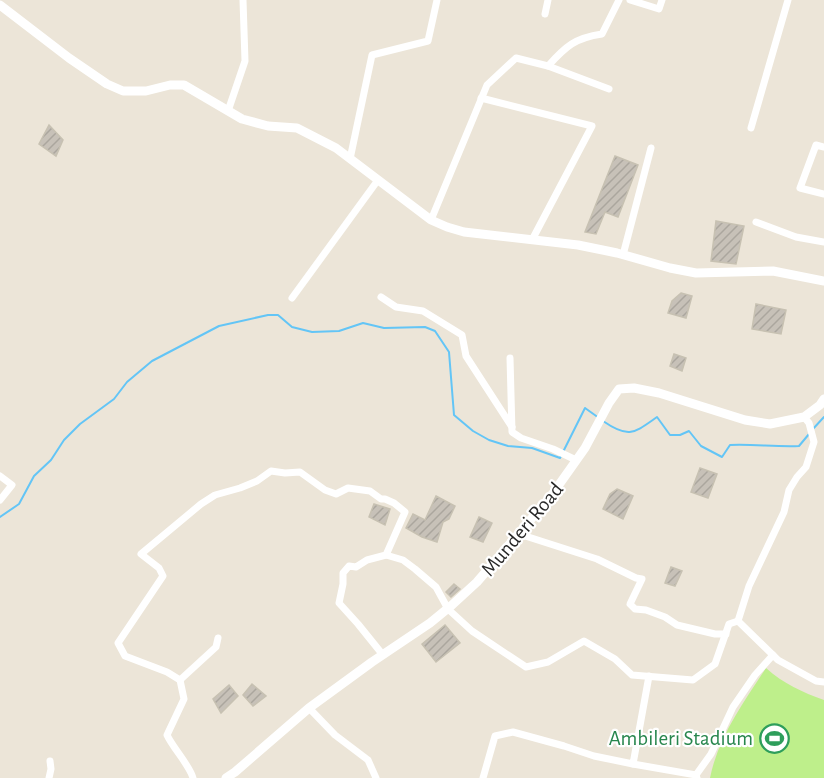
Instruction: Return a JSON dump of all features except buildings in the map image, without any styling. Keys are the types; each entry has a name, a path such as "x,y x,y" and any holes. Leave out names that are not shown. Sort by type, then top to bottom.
{"main road":[{"path":"0,5 107,84 123,91 146,91 170,85 184,85 242,119 268,126 297,128 336,148 431,220 447,227 465,232 578,245 696,273 773,272 824,281"},
{"name":"Munderi Road","path":"226,778 309,708 448,609 477,582 551,496 572,458 585,448 619,389 634,388 659,393 745,420 770,424 804,417"},
{"path":"804,417 824,399"}],"street":[{"path":"228,111 245,61 243,0"},
{"path":"350,159 372,55 428,41 436,0"},
{"path":"545,14 548,0"},
{"path":"548,66 564,48 585,37 602,34 619,0"},
{"path":"630,0 658,9 662,0"},
{"path":"751,128 788,0"},
{"path":"431,220 487,85 516,58 548,66 609,89"},
{"path":"481,98 592,126 532,240"},
{"path":"824,147 816,145 800,188 824,194"},
{"path":"623,255 651,148"},
{"path":"292,298 378,180"},
{"path":"756,222 796,237 824,242"},
{"path":"381,297 396,307 423,311 462,335 466,357 512,427"},
{"path":"510,358 512,432 521,438 557,450 572,458"},
{"path":"738,621 749,586 784,512 789,490 806,467 813,442 809,423 804,417"},
{"path":"193,778 167,735 184,699 180,680 167,672 125,656 118,643 163,576 159,568 141,554 215,495 240,488 271,471 300,472 325,490 336,494 348,488 370,491 381,500 394,503 405,512 386,555"},
{"path":"0,476 12,484 0,500"},
{"path":"519,534 597,559 642,579 630,604 635,609 655,613 677,625 726,634"},
{"path":"383,655 339,603 343,573 349,566 356,567 386,555 403,560 415,569 435,587 448,609 472,630 526,667 548,662 584,641 615,659 632,675 693,680 715,664 729,624 738,621"},
{"path":"738,621 778,660 816,681 824,682"},
{"path":"180,680 216,647 218,638"},
{"path":"483,778 495,736 513,732 594,756 697,777 711,754 733,707 755,675 773,655"},
{"path":"633,764 649,676"},
{"path":"309,708 335,735 368,760 376,778"},
{"path":"49,778 50,761"}],"green space":[{"name":"Ambileri Stadium","path":"766,668 794,687 824,700 824,778 710,778 725,734"}],"waterway":[{"path":"0,517 19,504 34,476 51,460 64,440 80,424 114,399 127,382 152,361 219,326 268,315 278,315 292,327 312,332 339,331 363,323 384,328 425,327 435,331 449,352 454,415 473,431 489,440 508,446 532,448 560,458 585,408 599,418"},
{"path":"603,421 619,430 631,432 657,417 670,435 680,435 689,431 701,446 722,457 730,445 799,446 809,434"},
{"path":"812,430 824,417"}],"place":[{"name":"Ambileri Stadium","path":"774,738"}]}
